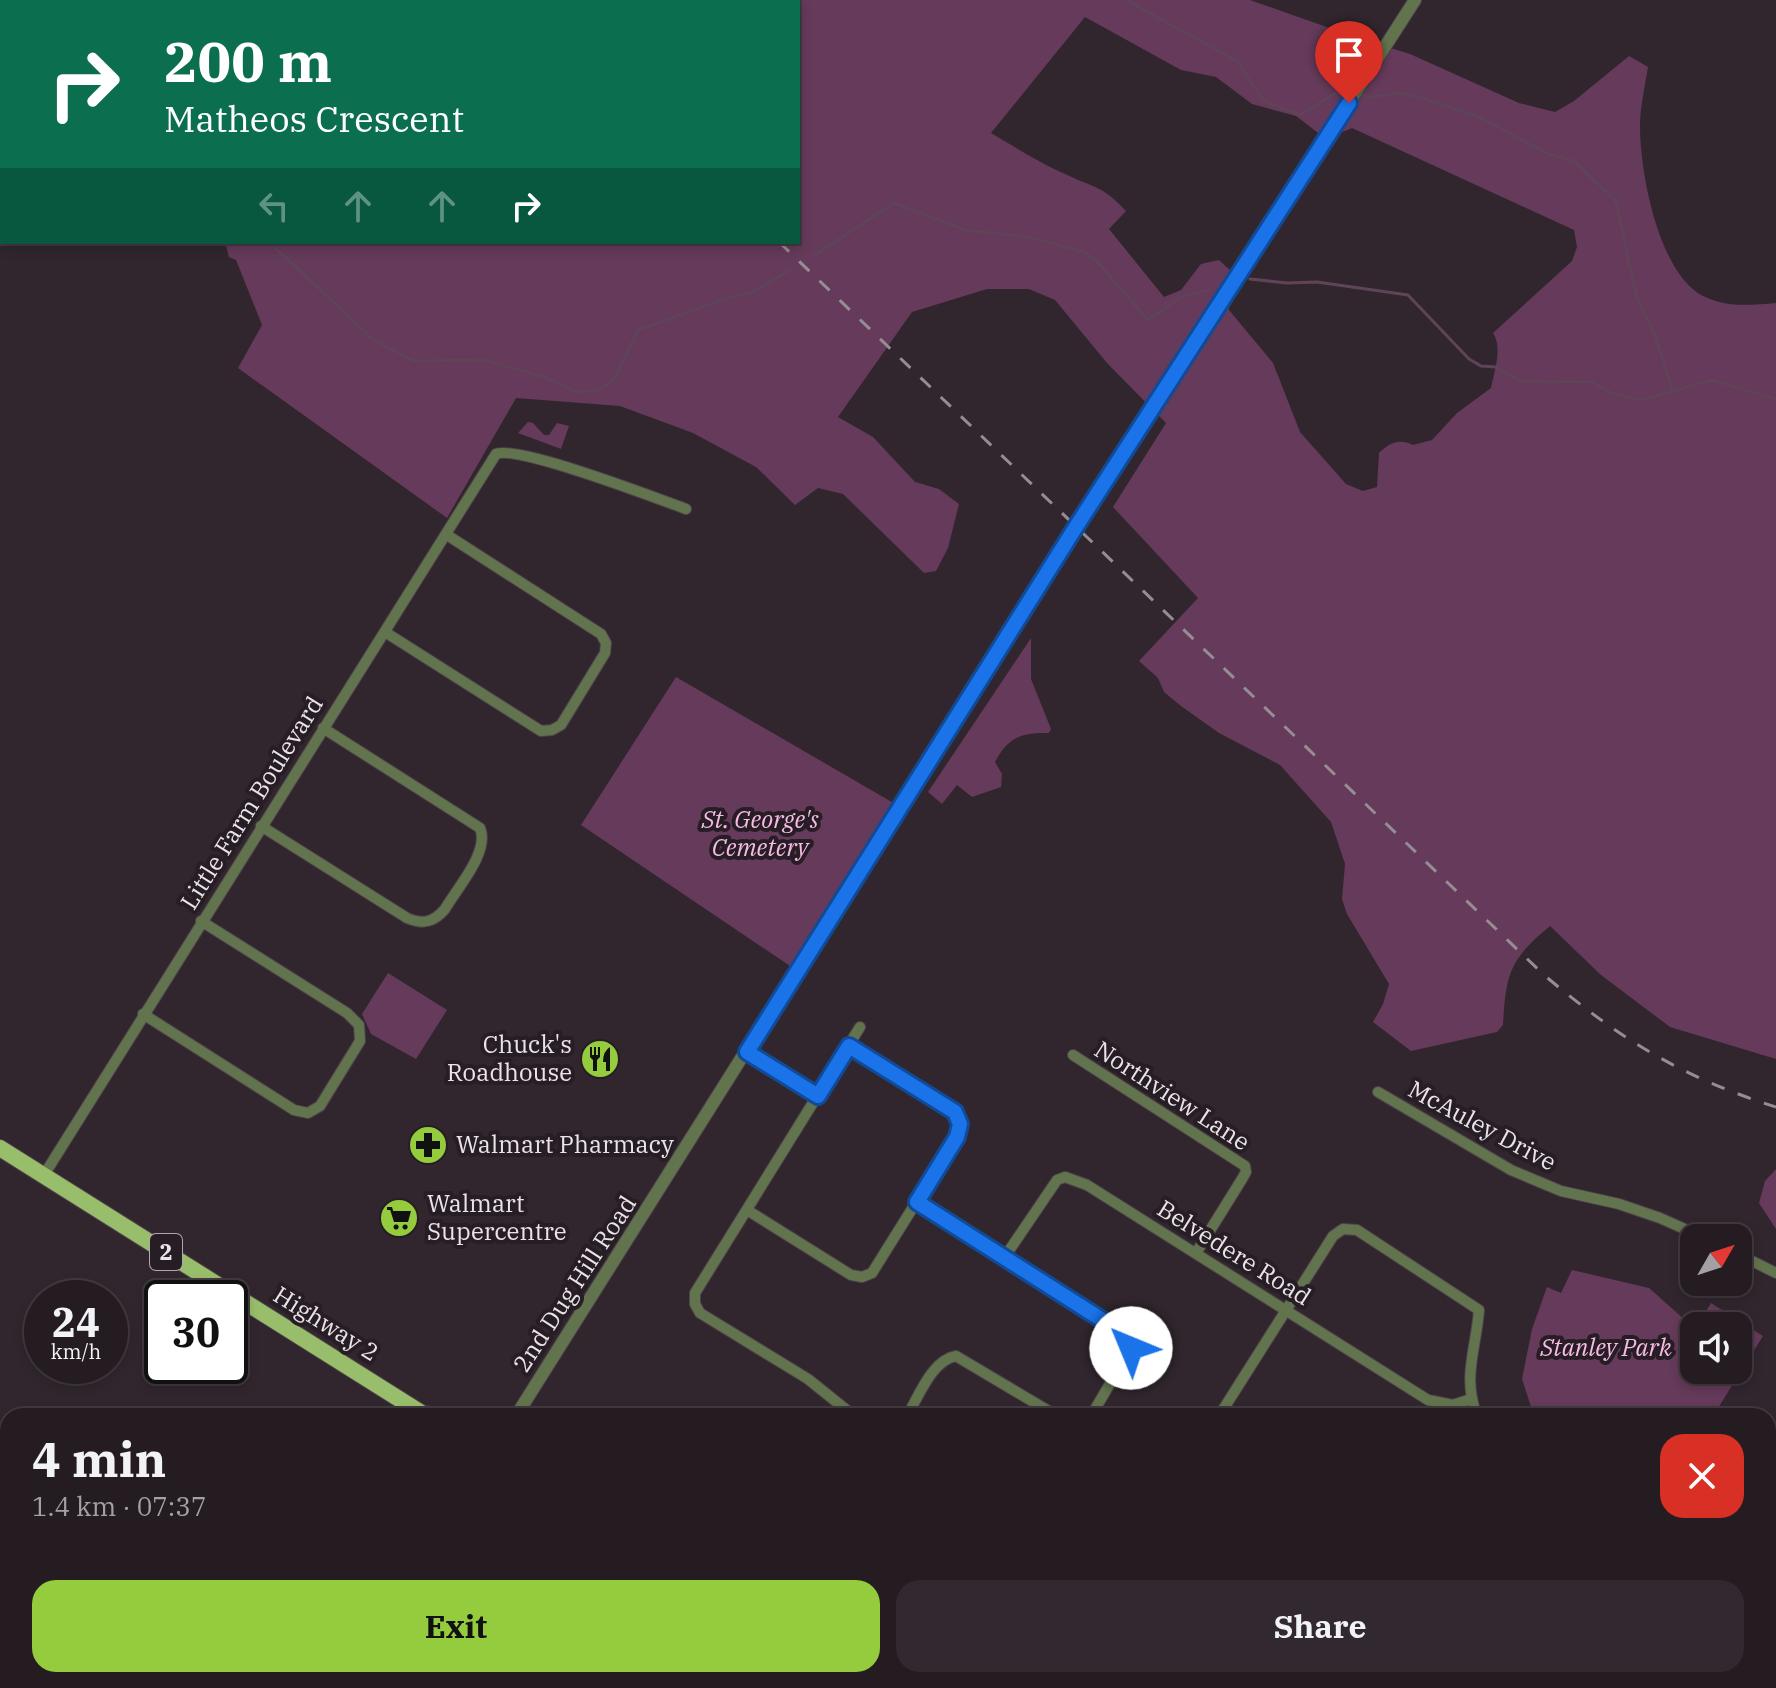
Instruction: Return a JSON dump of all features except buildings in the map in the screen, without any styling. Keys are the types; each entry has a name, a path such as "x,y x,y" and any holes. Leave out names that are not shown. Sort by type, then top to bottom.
{"main road":[{"name":"Highway 2","path":"0,1148 417,1408"}],"street":[{"name":"2nd Dug Hill Road","path":"521,1408 1064,545 1415,0"},
{"name":"Little Farm Boulevard","path":"44,1175 496,454 511,452 582,472 686,509"},
{"path":"385,632 541,731 561,725 605,653 606,643 601,634 447,535"},
{"path":"261,826 415,922 432,920 445,909 481,851 480,828 323,728"},
{"path":"143,1014 294,1110 308,1113 320,1106 360,1041 359,1025 347,1013 201,921"},
{"path":"844,1408 808,1379 700,1313 695,1304 695,1293 860,1027"},
{"path":"747,1210 851,1275 862,1277 872,1273 917,1202 957,1137 960,1124 955,1112 849,1046"},
{"path":"747,1052 818,1096"},
{"name":"Northview Lane","path":"1073,1055 1245,1166 1246,1172 1196,1253"},
{"name":"McAuley Drive","path":"1378,1092 1511,1170 1561,1191 1619,1204 1680,1227"},
{"name":"Belvedere Road","path":"1004,1258 1057,1180 1065,1177 1087,1185 1428,1400 1453,1405 1471,1399"},
{"path":"917,1202 1129,1337 1132,1342 1125,1361 1096,1408"},
{"path":"1224,1408 1335,1235 1343,1229 1357,1230 1479,1310 1477,1339 1469,1374 1474,1408"},
{"path":"1752,1261 1776,1273"},
{"path":"912,1408 935,1369 949,1357 956,1356 1044,1408"}],"green space":[{"path":"800,0 1250,0 1410,54 1519,103 1555,112 1574,101 1629,56 1648,67 1640,122 1643,166 1654,218 1674,266 1687,284 1712,300 1739,305 1776,303 1776,1059 1670,1027 1601,975 1550,926 1526,949 1512,969 1503,1025 1497,1032 1411,1051 1373,1022 1389,984 1347,914 1342,899 1345,864 1331,822 1280,765 1219,733 1181,706 1164,692 1158,678 1139,661 1198,598 1113,507 1166,423 1107,363 1055,300 1029,289 987,289 912,312 838,417 873,437 915,482 939,489 959,504 948,548 936,571 924,573 843,494 818,488 795,505 756,467 693,433 620,406 516,398 447,518 238,368 262,325 236,260 229,257 226,244 800,244","holes":["1085,17 1181,70 1216,77 1252,104 1296,116 1326,139 1352,128 1574,230 1577,247 1572,261 1493,333 1498,353 1491,388 1457,413 1432,440 1413,445 1394,443 1383,449 1379,453 1377,487 1363,491 1346,484 1300,432 1273,363 1229,310 1231,271 1219,260 1201,264 1181,290 1164,297 1109,229 1126,211 1117,202 1103,191 1045,164 991,133"]},
{"path":"528,422 544,435 549,435 557,423 569,426 561,449 518,433"},
{"path":"1031,638 1031,679 1051,729 1049,733 1023,735 1005,747 995,762 1002,774 1001,787 972,797 957,785 942,804 928,792"},
{"name":"St. George's Cemetery","path":"676,677 897,805 793,968 581,825"},
{"path":"388,973 447,1010 416,1059 371,1034 362,1014"},
{"path":"1776,1169 1776,1229 1759,1203 1765,1181"},
{"name":"Stanley Park","path":"1572,1270 1649,1288 1680,1316 1680,1384 1733,1384 1718,1408 1531,1408 1522,1379 1532,1329 1547,1287 1561,1293"},
{"name":"Stanley Park","path":"1711,1303 1725,1312 1706,1312"},
{"name":"Stanley Park","path":"1752,1329 1763,1336 1752,1354"}],"waterway":[{"path":"1126,0 1237,61 1264,101 1300,115 1336,93 1348,94"},
{"path":"1359,96 1398,93 1419,97 1479,117 1549,154 1574,161 1616,201 1636,295 1656,338 1672,389"},
{"path":"815,255 894,203 965,230 1028,237 1084,252 1097,261 1148,320 1181,297 1210,290"},
{"path":"271,244 375,341 414,361 484,360 544,377 577,392 599,390 614,379 638,330 755,291 790,270"},
{"path":"1250,279 1317,282 1408,295 1469,359 1481,366 1496,367 1520,381 1592,382 1612,393 1641,400 1712,380 1776,399"}],"railway":[{"path":"781,244 1544,975 1599,1018 1653,1054 1710,1083 1776,1107"}],"place":[{"name":"Chuck's Roadhouse","path":"600,1059"},
{"name":"Walmart Pharmacy","path":"428,1145"},
{"name":"Walmart Supercentre","path":"399,1218"}],"route":[{"path":"1131,1348 1129,1337 917,1202 957,1137 960,1124 955,1112 849,1046 818,1096 747,1052 1072,533 1349,103"}]}
